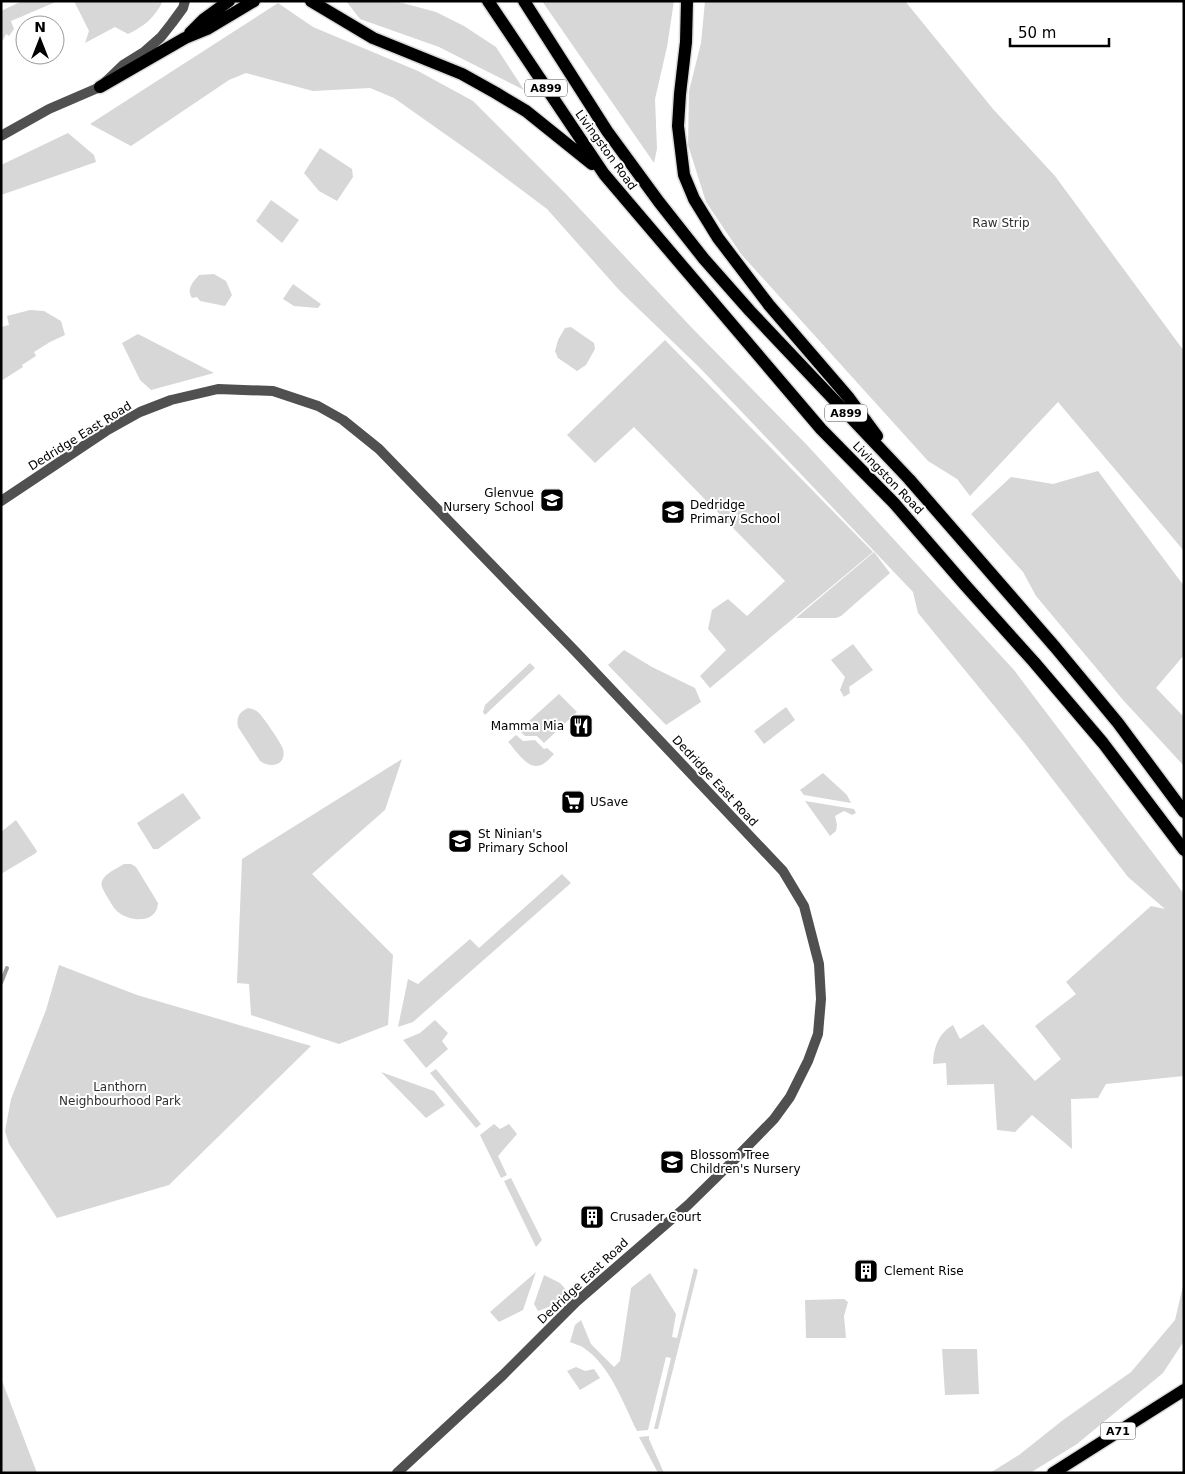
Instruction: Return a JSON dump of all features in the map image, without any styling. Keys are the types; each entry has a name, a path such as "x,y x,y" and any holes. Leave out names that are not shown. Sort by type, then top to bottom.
{"main road":[{"path":"185,38 204,19 229,1"},
{"path":"100,87 185,38 207,29 254,1"},
{"path":"312,1 373,38 462,74 496,93 526,111 604,174"},
{"name":"Livingston Road","path":"488,1 604,174 821,429 894,502 1034,662 1102,743 1184,850"},
{"name":"Livingston Road","path":"524,1 606,131 687,238 750,311 909,479 1055,647 1112,715 1184,812"},
{"path":"688,1 678,126 684,176 694,199 718,238 769,305 849,398 909,479"},
{"name":"A71","path":"1052,1473 1184,1390"}],"street":[{"path":"1,136 49,109 100,87 123,65 144,52 161,37 183,8 186,1"},
{"name":"Dedridge East Road","path":"1,501 106,431 140,412 171,400 218,389 273,391 318,406 343,420 379,449 429,500 783,871 804,906 819,964 821,999 818,1034 808,1061 790,1097 774,1119 734,1160 688,1204 576,1302 503,1375 397,1473"}],"green space":[{"path":"22,1 58,1 25,15 15,15 15,19 11,21 14,29 9,36 6,34 3,40 1,40 1,11"},
{"path":"74,1 163,1 152,17 134,31 128,34 115,27 85,43 89,31"},
{"path":"346,1 395,1 436,12 464,26 496,47 524,90 439,47 360,19"},
{"path":"542,1 674,1 667,47 655,99 657,149 654,163"},
{"name":"Raw Strip","path":"705,1 905,1 993,109 1055,176 1184,351 1184,551 1058,402 970,496 957,479 928,461 741,254 706,202 688,145 689,91 701,43"},
{"path":"278,3 313,27 418,71 473,101 564,192 693,329 807,445 1014,670 1184,894 1184,1076 1106,1084 1098,1098 1071,1099 1072,1149 1032,1115 1015,1132 997,1130 994,1084 947,1085 946,1063 933,1064 940,1037 953,1025 960,1039 983,1024 1035,1081 1061,1059 1035,1026 1076,994 1066,982 1151,906 1165,909 1128,877 1023,741 918,613 913,592 699,367 620,291 547,209 394,98 370,88 313,91 246,73 229,80 131,146 90,124"},
{"path":"68,133 94,155 96,162 1,195 1,165"},
{"path":"320,148 352,169 353,177 337,201 319,191 304,173"},
{"path":"271,200 299,220 282,243 256,221"},
{"path":"214,274 226,281 232,295 225,306 200,301 197,297 192,298 190,295 191,286 199,275"},
{"path":"293,284 321,304 318,308 294,306 283,299"},
{"path":"30,310 44,311 61,321 65,335 34,352 36,356 1,381 1,327 9,325 7,316"},
{"path":"571,327 594,343 595,349 586,365 577,371 558,358 555,351 558,340 565,328"},
{"path":"138,334 214,373 151,390 140,380 122,343"},
{"path":"665,340 873,552 710,688 700,676 726,650 708,629 712,610 728,599 747,616 785,581 634,427 595,463 567,435"},
{"path":"1098,471 1184,586 1184,655 1156,688 1184,717 1184,766 1123,700 1036,596 1023,572 971,514 1011,477 1053,484"},
{"path":"874,552 890,573 841,616 836,618 796,618"},
{"path":"853,644 873,670 849,687 850,693 844,697 840,690 845,677 831,660"},
{"path":"624,650 652,667 695,688 701,702 666,725 608,665"},
{"path":"530,663 535,668 485,715 483,712 485,705"},
{"path":"559,694 577,712 544,743 537,736 525,736 519,730"},
{"path":"786,707 795,720 764,744 754,731"},
{"path":"248,708 259,713 282,746 283,759 277,764 269,765 260,761 238,727 237,721 239,716 242,711"},
{"path":"516,735 523,741 535,740 544,749 547,748 554,754 543,764 531,765 508,742"},
{"path":"402,759 385,810 312,874 393,955 388,1025 339,1044 251,1015 249,984 237,983 242,859"},
{"path":"823,773 847,795 851,803 804,795 800,790"},
{"path":"183,793 201,818 158,849 153,849 137,823"},
{"path":"805,801 854,809 856,813 852,815 844,811 835,816 836,831 830,836"},
{"path":"16,820 37,851 1,874 1,832"},
{"path":"124,864 131,864 136,867 158,903 153,915 148,918 136,919 123,915 118,912 106,895 102,883 104,878"},
{"path":"562,874 571,883 413,1022 398,1027 408,979 418,984 470,939 479,948"},
{"name":"Lanthorn Neighbourhood Park","path":"59,965 137,995 311,1046 169,1185 57,1218 9,1144 5,1131 11,1099 46,1010"},
{"path":"435,1020 448,1033 442,1041 448,1049 426,1068 403,1040 420,1033"},
{"path":"436,1069 481,1124 476,1128 430,1073"},
{"path":"381,1072 434,1091 445,1105 426,1118"},
{"path":"494,1124 500,1129 509,1124 517,1134 498,1156 507,1175 501,1178 480,1135"},
{"path":"511,1178 542,1240 536,1247 504,1181"},
{"path":"694,1268 698,1270 658,1429 654,1429 671,1358 666,1357 648,1430 637,1431 615,1386 602,1365 584,1348 570,1342 575,1325 581,1320 591,1344 614,1367 620,1361 631,1288 650,1273 676,1314 672,1337 677,1338"},
{"path":"536,1272 523,1310 499,1322 490,1312"},
{"path":"544,1275 560,1283 568,1292 554,1304 538,1311 534,1304"},
{"path":"1184,1282 1184,1341 1163,1373 1077,1444 1030,1473 990,1473 1019,1455 1063,1420 1131,1372 1175,1320"},
{"path":"844,1299 848,1302 844,1316 846,1338 806,1338 805,1300"},
{"path":"942,1349 977,1349 979,1394 945,1395"},
{"path":"576,1367 585,1371 594,1369 600,1378 580,1390 567,1371"},
{"path":"1,1378 37,1473 1,1473"},
{"path":"649,1436 664,1473 658,1473 639,1437"}],"waterway":[{"path":"1,983 7,968"}],"place":[{"name":"Glenvue Nursery School","path":"552,500"},
{"name":"Dedridge Primary School","path":"673,512"},
{"name":"Mamma Mia","path":"581,726"},
{"name":"USave","path":"573,802"},
{"name":"St Ninian's Primary School","path":"460,841"},
{"name":"Blossom Tree Children's Nursery","path":"672,1162"},
{"name":"Crusader Court","path":"592,1217"},
{"name":"Clement Rise","path":"866,1271"}]}
